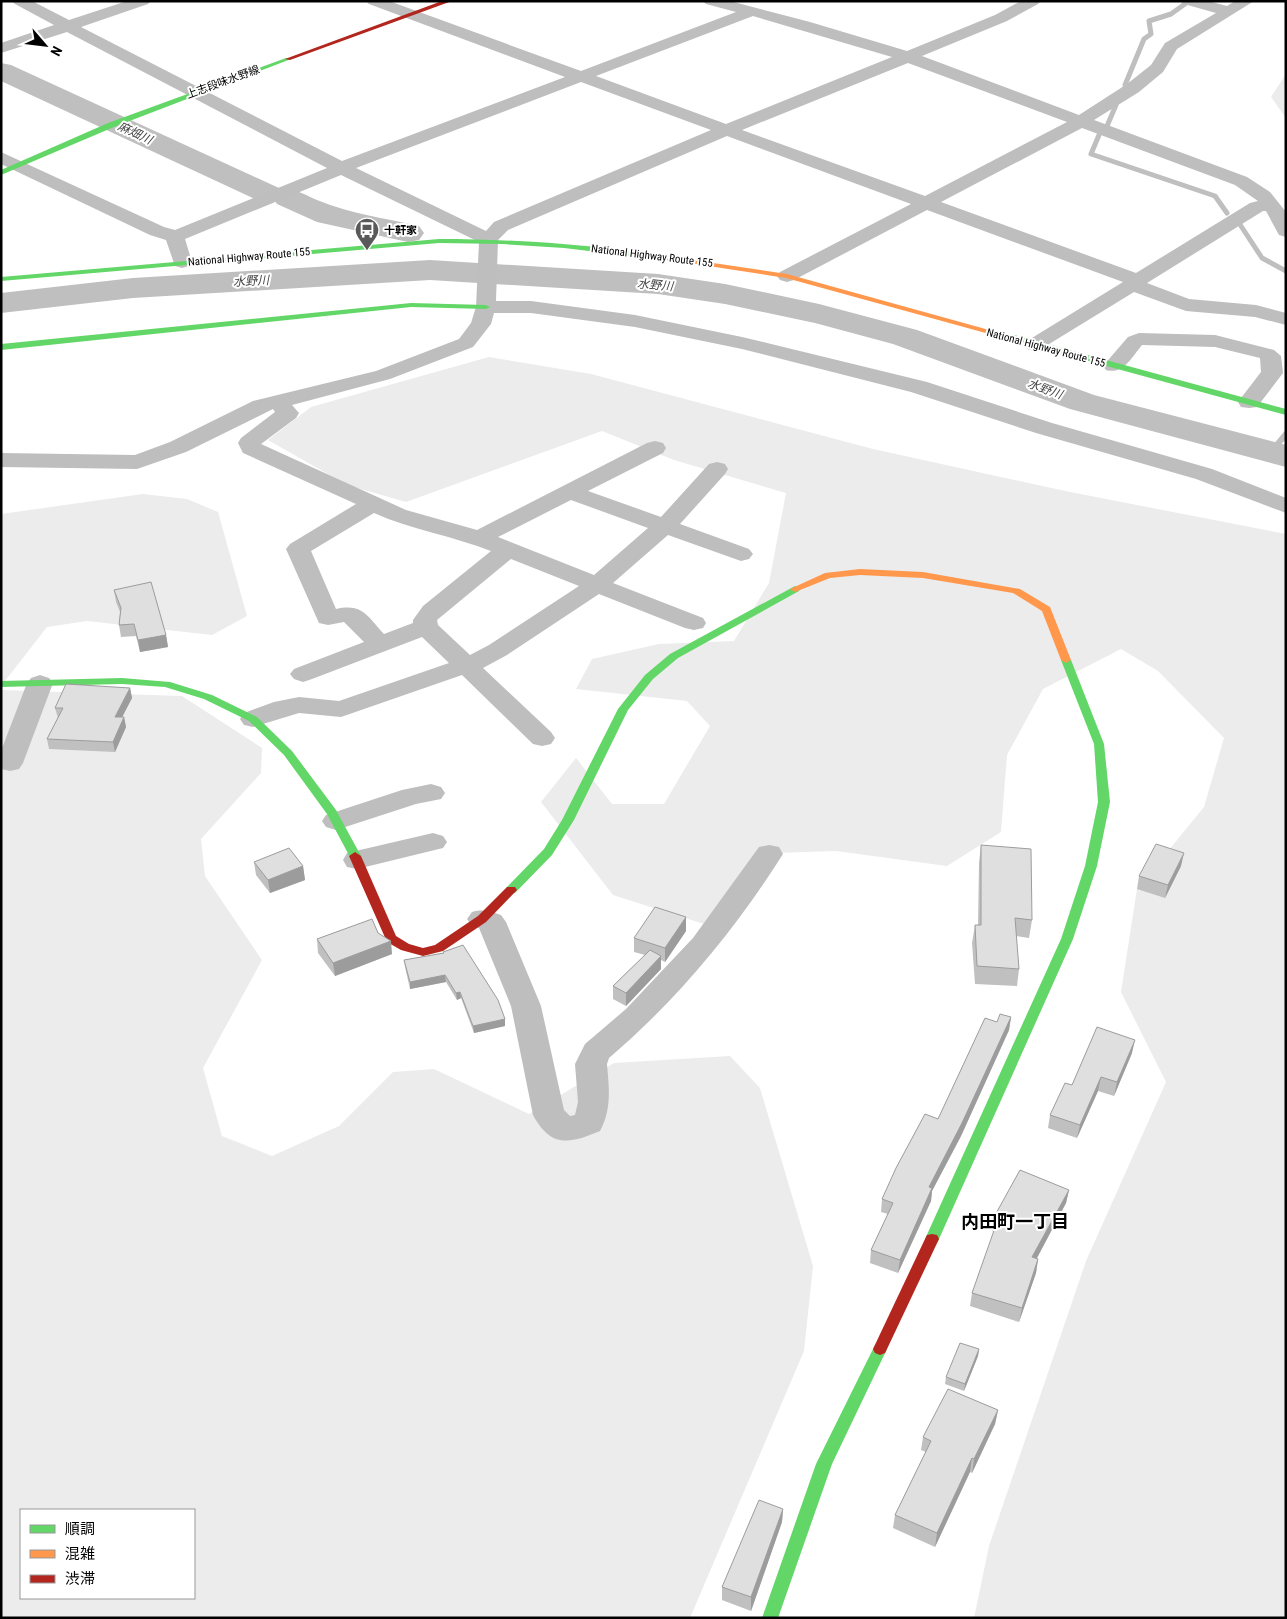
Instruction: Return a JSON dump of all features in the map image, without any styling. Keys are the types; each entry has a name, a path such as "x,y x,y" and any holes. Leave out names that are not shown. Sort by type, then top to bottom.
{"main road":[{"name":"上志段味水野線","path":"7,165 194,92 449,1"},
{"name":"National Highway Route 155","path":"1,279 182,262 439,242 488,244 551,243 707,263 787,276 1285,412"},
{"path":"1,347 411,306 486,306"},
{"path":"1,684 122,681 166,684 208,697 253,719 288,753 336,821 357,860 391,939 405,947 423,952 439,948 482,919 548,852 568,820 623,709 649,677 674,656 734,622 804,584 828,575 860,572 923,575 1016,591 1046,608 1099,744 1104,802 1091,866 1067,939 919,1269 824,1464 770,1618"}],"street":[{"path":"20,1 488,244"},
{"path":"1,48 143,1"},
{"path":"374,1 925,202 1134,282 1186,305 1256,311 1286,319"},
{"path":"712,1 804,25 908,57 1241,182 1262,193 1278,211 1286,231"},
{"path":"1,460 137,462 178,447 261,406 279,403 383,375 466,344 481,324 486,306 488,244 501,226 726,130 1001,18 1033,1"},
{"path":"787,276 1080,122 1132,88 1157,68 1171,46 1246,1"},
{"path":"1193,2 1228,11"},
{"path":"7,165 157,231 175,236 192,231 341,168 750,12"},
{"path":"1034,345 1258,207 1271,204"},
{"path":"175,236 182,262"},
{"path":"486,306 532,307 636,321 742,343 919,387 1044,428 1204,474 1286,506"},
{"path":"1113,366 1139,339 1215,342 1267,354 1271,356 1272,374 1249,402"},
{"path":"279,403 288,413 249,442 251,448 411,520 479,538 595,586 694,623"},
{"path":"479,538 655,448"},
{"path":"253,719 283,708 299,706 341,709 466,666 498,650 595,586 664,526 717,469"},
{"path":"570,492 741,554"},
{"path":"373,504 298,549 328,618 350,613 380,644"},
{"path":"508,549 432,611 425,620 426,627 542,738"},
{"path":"303,674 426,627"},
{"path":"10,763 40,683"},
{"path":"336,821 412,796 431,793"},
{"path":"357,860 434,842"},
{"path":"482,919 491,922 526,1006 549,1115 564,1130 577,1128 589,1122 594,1102 591,1064 596,1052 637,1017 703,945 769,854"}],"shaded area":[{"path":"1286,74 1286,118 1271,97"},
{"path":"489,357 591,374 873,449 1070,492 1286,534 1286,1618 974,1618 989,1546 1086,1261 1166,1082 1121,992 1137,889 1204,807 1224,738 1158,671 1121,649 1043,689 1007,755 1001,832 947,866 836,851 775,853 726,931 613,895 541,802 576,758 612,804 664,804 710,726 687,701 576,689 592,659 659,644 734,641 769,583 786,493 674,460 602,431 406,502 347,485 268,440 311,407"},
{"path":"143,494 187,499 218,512 247,616 212,635 87,621 47,627 1,686 1,514"},
{"path":"1,690 182,696 262,748 261,773 201,839 205,876 262,960 203,1068 222,1136 272,1156 339,1126 393,1072 434,1069 529,1114 614,1063 730,1056 760,1088 813,1266 804,1351 690,1618 1,1618"}],"building":[{"path":"151,582 166,635 138,640 134,624 119,625 121,608 114,590"},
{"path":"66,684 130,688 115,717 124,717 113,742 47,739 63,708 55,708"},
{"path":"1156,844 1184,853 1168,885 1139,876"},
{"path":"981,845 1031,849 1032,920 1015,918 1019,969 977,966 975,925 981,925"},
{"path":"289,848 303,866 268,880 254,862"},
{"path":"655,907 686,917 665,948 634,938"},
{"path":"372,919 378,933 391,941 333,963 317,939"},
{"path":"463,945 498,1000 505,1019 473,1026 460,992 456,993 445,975 410,982 404,960 444,953"},
{"path":"650,950 661,956 626,993 613,986"},
{"path":"1000,1014 1011,1017 962,1123 929,1187 932,1188 900,1260 871,1250 893,1203 882,1199 896,1168 925,1114 938,1119 985,1018 997,1022"},
{"path":"1097,1027 1135,1040 1117,1082 1101,1077 1080,1125 1050,1115 1065,1083 1072,1085"},
{"path":"1020,1170 1069,1190 1032,1257 1038,1259 1022,1308 972,1293 998,1219 994,1217"},
{"path":"960,1343 979,1349 965,1384 946,1377"},
{"path":"948,1389 998,1410 974,1459 972,1458 937,1533 895,1515 931,1441 923,1437"},
{"path":"759,1500 783,1509 751,1597 722,1587"}],"waterway":[{"path":"1125,85 1144,39 1151,34 1149,21 1171,14 1189,1"},
{"name":"麻畑川","path":"1,71 268,194"},
{"path":"1107,126 1116,105"},
{"path":"1099,135 1091,154 1215,196 1227,213"},
{"name":"麻畑川","path":"288,198 328,216 408,233"},
{"path":"1241,226 1262,258 1286,271"},
{"name":"水野川","path":"1,303 133,288 430,270 658,284 725,294 819,314 905,337 1082,402 1286,456"},
{"path":"1271,452 1286,434"}],"traffic: fast":[{"path":"1,173 111,125 288,59"},
{"path":"1,279 439,241 502,242 564,246 689,261"},
{"path":"1,347 411,305 486,307"},
{"path":"1014,338 1286,412"},
{"path":"511,890 548,852 568,820 623,709 649,677 674,656 795,589"},
{"path":"932,1239 1067,939 1091,866 1104,802 1099,744 1066,660"},
{"path":"1,684 122,681 166,684 208,697 253,719 288,753 332,813 355,856"},
{"path":"770,1618 824,1464 880,1349"}],"traffic: slow":[{"path":"689,261 787,276 1014,338"},
{"path":"795,589 828,575 860,572 923,575 1016,591 1046,609 1066,660"}],"traffic: jam":[{"path":"288,59 449,1"},
{"path":"355,856 391,939 405,947 423,952 439,948 482,919 511,890"},
{"path":"880,1349 932,1239"}],"place":[{"name":"十軒家","path":"367,251"}],"district":[{"name":"内田町一丁目","path":"1015,1221"}]}
